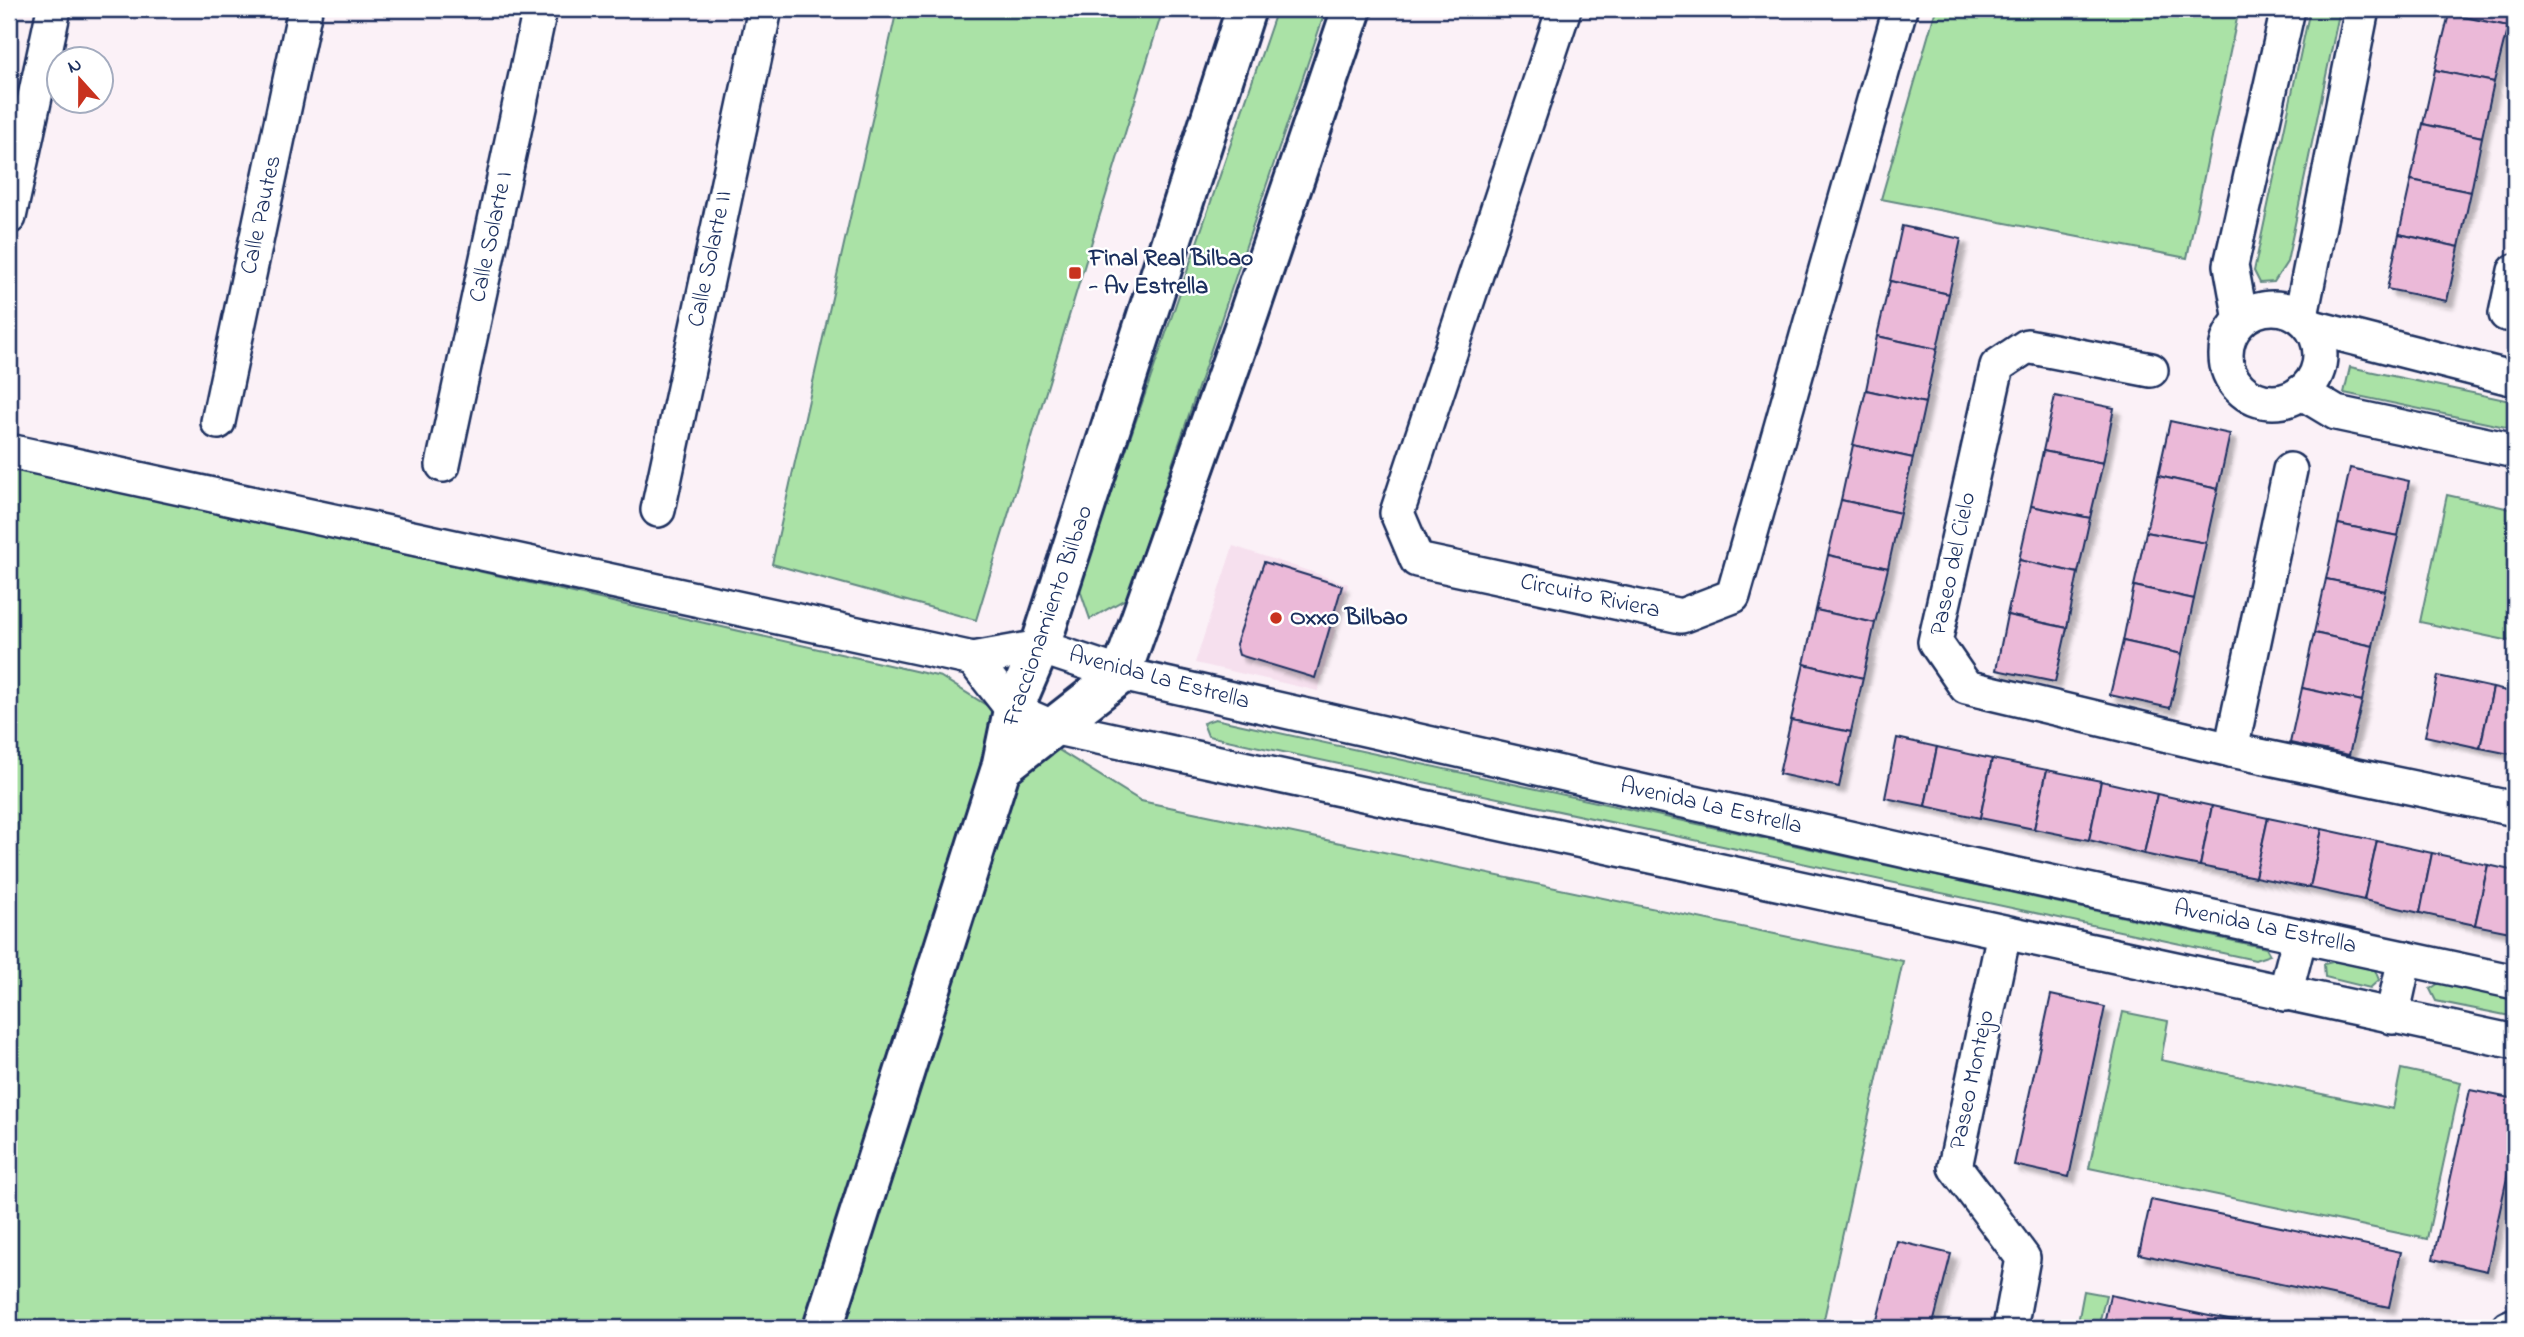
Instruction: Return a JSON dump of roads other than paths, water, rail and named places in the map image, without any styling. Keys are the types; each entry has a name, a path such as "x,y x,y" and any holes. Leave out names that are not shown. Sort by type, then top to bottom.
{"main road":[{"name":"Fraccionamiento Bilbao","path":"1001,768 1013,710 1040,646 1246,9"},
{"path":"1121,674 1243,332 1352,9"},
{"name":"Fraccionamiento Bilbao","path":"1001,768 1121,674"},
{"path":"823,1328 1001,768"}],"street":[{"path":"9,217 54,9"},
{"name":"Calle Pautes","path":"218,422 305,9"},
{"name":"Calle Solarte I","path":"443,465 540,9"},
{"name":"Calle Solarte II","path":"658,510 765,9"},
{"name":"Circuito Riviera","path":"1564,9 1397,513 1417,560 1681,617 1733,596 1900,9"},
{"path":"2241,320 2231,265 2288,9"},
{"path":"2362,9 2306,322 2320,356 2318,371 2311,385 2301,392 2286,402 2269,404 2240,391 2231,378 2225,363 2225,347 2231,332 2241,320 2255,312 2272,308 2286,310 2306,322 2515,379"},
{"path":"2506,314 2515,271"},
{"name":"Paseo del Cielo","path":"2151,370 2027,346 1997,366 1935,642 1966,687 2231,750 2515,809"},
{"path":"2301,392 2336,413 2515,450"},
{"path":"9,451 973,659 1013,710 1052,727 2515,1042"},
{"path":"2231,750 2290,470"},
{"name":"Avenida La Estrella","path":"973,659 1040,646 1121,674 1929,856 2515,982"},
{"name":"Paseo Montejo","path":"2004,933 1955,1167 2024,1258 2010,1328"},
{"path":"2285,994 2300,936"},
{"path":"2392,1017 2405,958"},
{"path":"2508,1328 2515,1325"}],"place":[{"name":"Final Real Bilbao - Av Estrella","path":"1075,273"},
{"name":"Oxxo Bilbao","path":"1276,618"}]}
